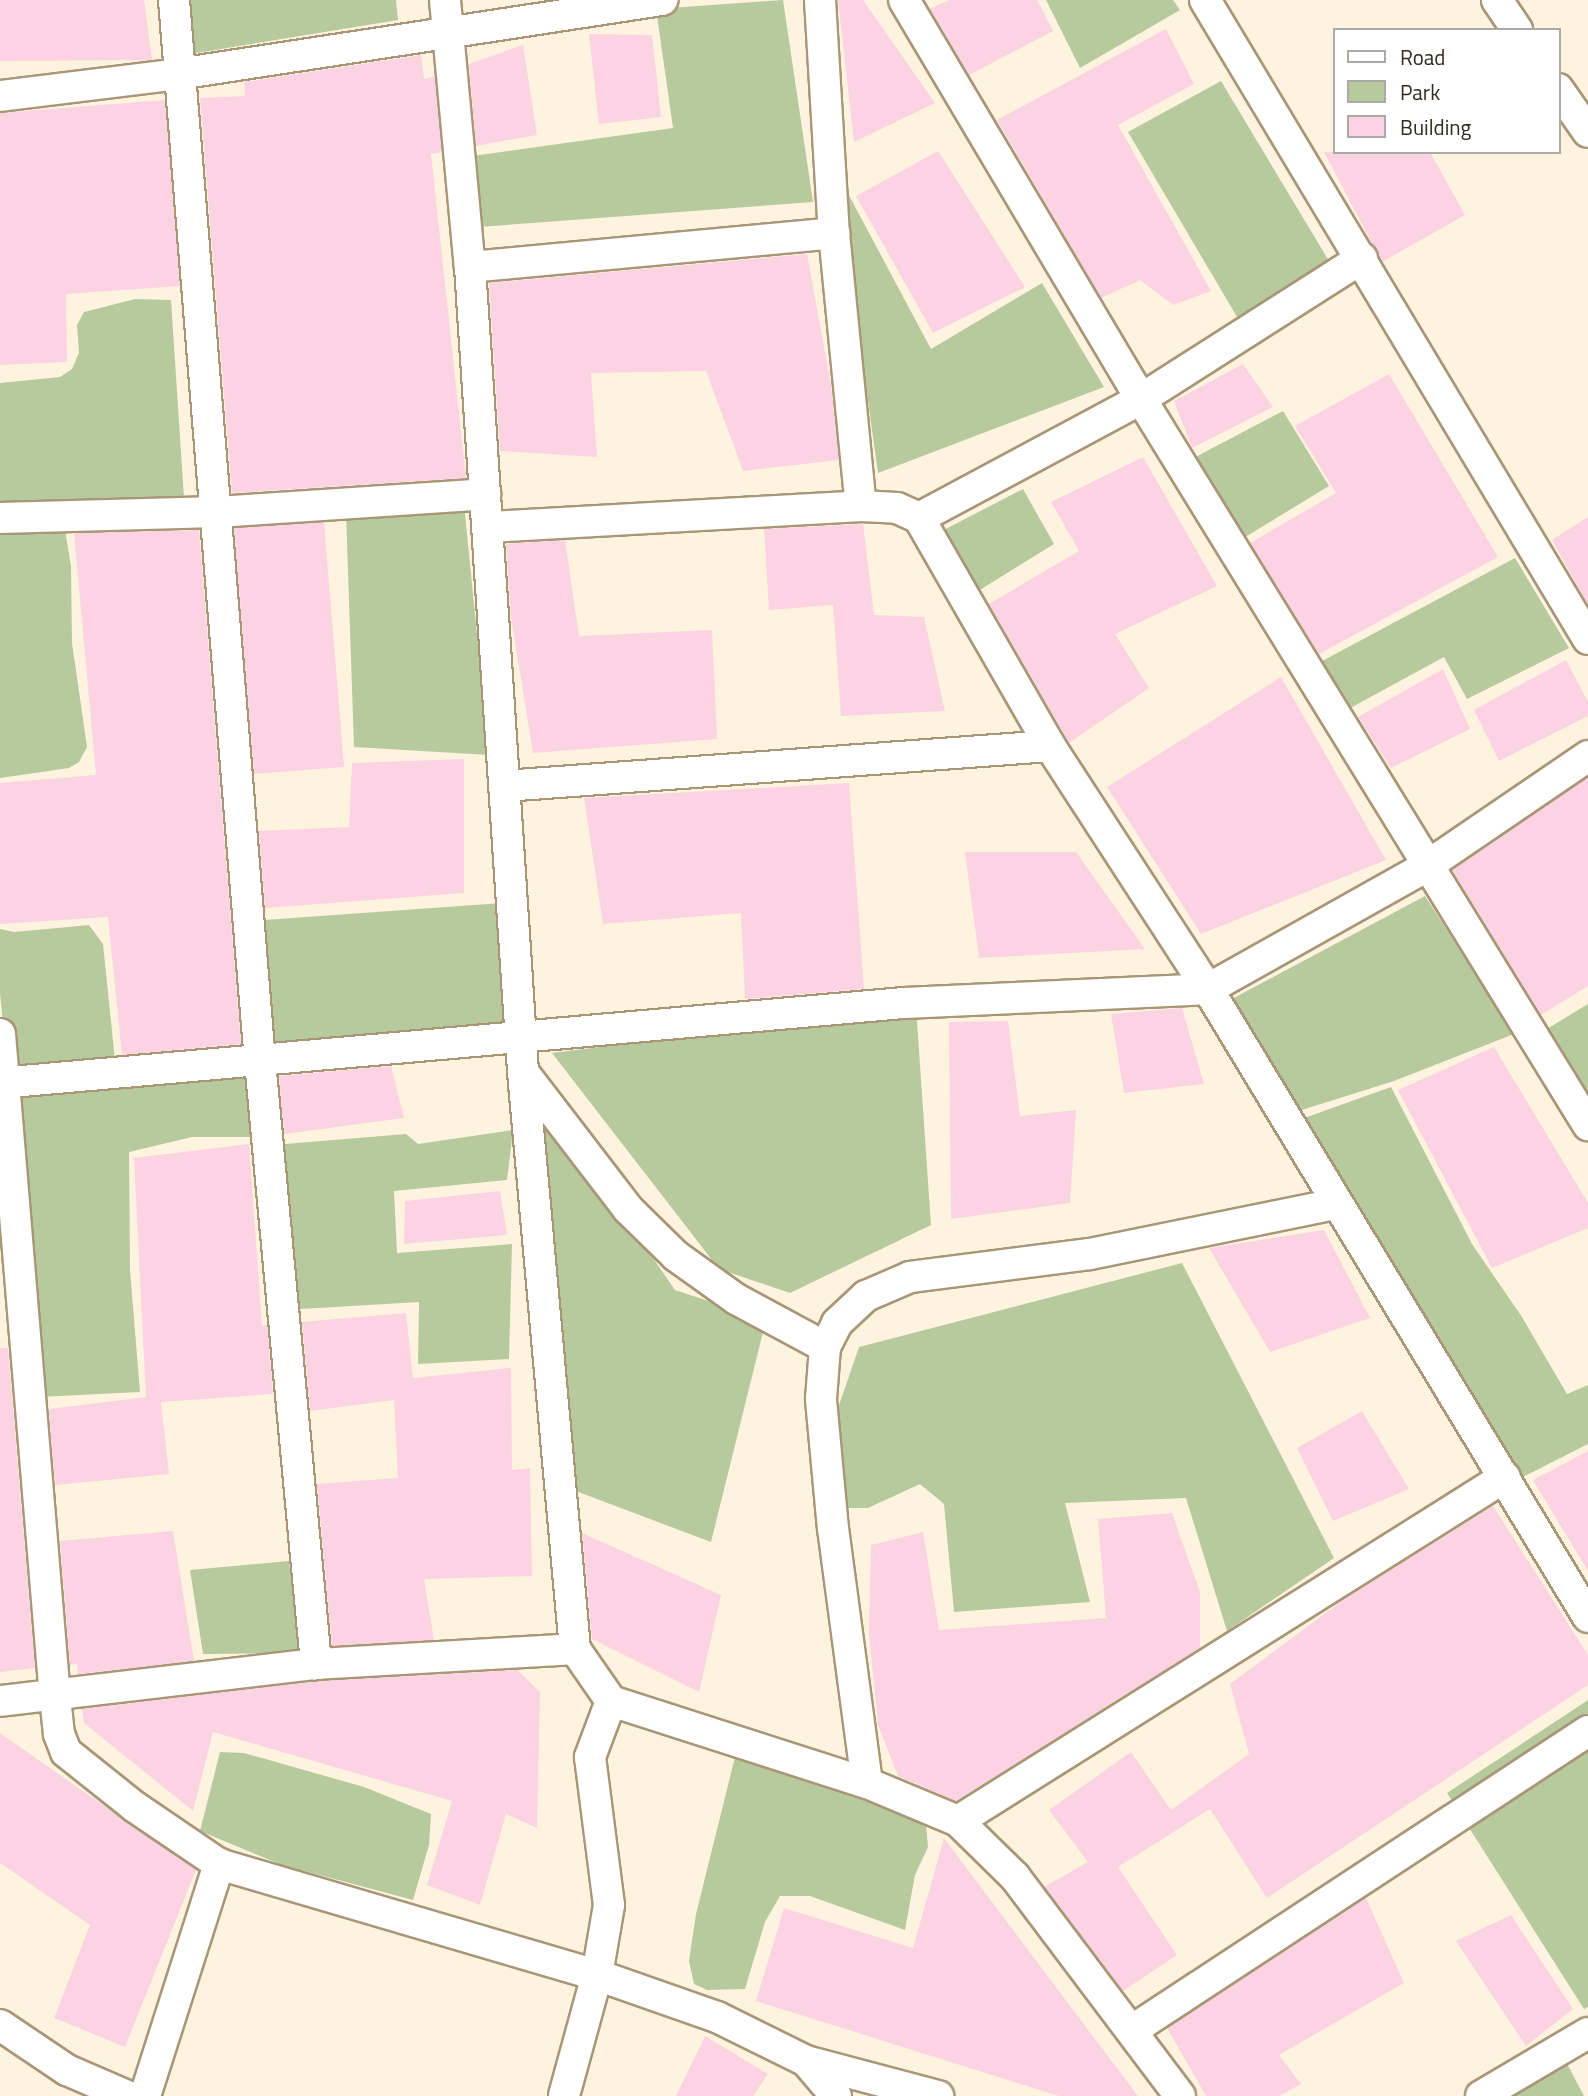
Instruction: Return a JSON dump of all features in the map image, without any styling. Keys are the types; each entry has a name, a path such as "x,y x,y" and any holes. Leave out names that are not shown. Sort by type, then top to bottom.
{"street":[{"path":"173,0 260,1062 316,1664"},
{"path":"445,0 470,267 520,1037 575,1649 611,1702 867,1783 958,1821 1015,1877 1134,2029 1180,2096"},
{"path":"0,96 178,74 662,0"},
{"path":"820,0 834,233 861,506"},
{"path":"904,0 1141,399 1588,1125"},
{"path":"1205,0 1588,639"},
{"path":"1497,0 1516,28"},
{"path":"1560,92 1588,132"},
{"path":"470,267 834,233"},
{"path":"919,518 1141,399 1362,258"},
{"path":"0,518 217,512 485,494"},
{"path":"488,527 861,506 897,508 919,518 1050,746 1208,989 1335,1204 1505,1477 1588,1617"},
{"path":"504,786 1050,746"},
{"path":"2,1083 903,1003 1208,989 1427,866 1588,756"},
{"path":"0,1034 55,1697 59,1734 74,1761 219,1864 597,1975 717,2017 806,2061 938,2096"},
{"path":"523,1072 628,1209 676,1256 736,1299 825,1347"},
{"path":"867,1783 833,1529 821,1399 825,1347 837,1323 866,1296 910,1277 1090,1254 1335,1204"},
{"path":"958,1821 1505,1477"},
{"path":"0,1701 55,1697 316,1664 575,1649"},
{"path":"564,2096 597,1975 609,1905 590,1757 611,1702"},
{"path":"1134,2029 1588,1731"},
{"path":"145,2096 219,1864"},
{"path":"0,2025 67,2070 127,2096"},
{"path":"1481,2096 1588,2033"},
{"path":"806,2061 836,2096"}],"green space":[{"path":"169,0 396,0 398,20 172,57"},
{"path":"783,0 813,202 452,229 451,159 673,128 656,9"},
{"path":"1046,0 1173,0 1180,10 1080,68"},
{"path":"1221,81 1335,271 1240,322 1128,132"},
{"path":"836,171 931,349 1042,283 1104,387 878,473"},
{"path":"135,299 171,300 184,498 0,506 0,383 60,377 72,369 79,353 77,325 84,312"},
{"path":"1283,411 1329,486 1232,545 1184,463"},
{"path":"1023,489 1054,544 967,598 934,535"},
{"path":"464,504 489,755 354,747 346,513"},
{"path":"63,518 71,566 72,643 87,747 79,762 69,768 0,778 0,522"},
{"path":"1515,558 1569,648 1467,699 1444,657 1332,718 1307,669"},
{"path":"1425,896 1514,1034 1394,1081 1289,1114 1230,1000"},
{"path":"502,903 512,1026 259,1050 249,921"},
{"path":"89,925 103,944 116,1070 9,1080 0,993 0,929 14,932"},
{"path":"1588,1004 1588,1117 1537,1035"},
{"path":"916,1007 931,1225 790,1293 719,1269 552,1053"},
{"path":"244,1066 251,1137 192,1137 129,1152 130,1270 140,1392 38,1397 11,1092"},
{"path":"531,1081 675,1290 766,1320 711,1542 544,1479"},
{"path":"1391,1087 1472,1244 1522,1317 1567,1394 1588,1385 1588,1444 1515,1481 1293,1122"},
{"path":"513,1130 507,1180 394,1191 397,1253 512,1244 509,1359 418,1364 419,1302 284,1310 273,1145 406,1134 418,1144"},
{"path":"1182,1263 1334,1558 1227,1631 1186,1498 1065,1503 1090,1602 954,1612 944,1504 920,1484 868,1508 848,1508 837,1411 859,1347"},
{"path":"289,1561 300,1653 203,1654 190,1570"},
{"path":"1588,1700 1588,2007 1584,2009 1447,1793"},
{"path":"754,1744 926,1824 928,1847 915,1875 905,1930 810,1896 780,1896 765,1922 745,1989 707,1990 694,1984 689,1961 696,1914 735,1757"},
{"path":"220,1752 244,1753 364,1787 431,1814 429,1845 413,1900 282,1865 200,1831"},
{"path":"1563,2056 1584,2096 1500,2096"}],"building":[{"path":"0,0 144,0 152,60 0,61"},
{"path":"838,0 863,0 935,103 854,142"},
{"path":"949,0 1037,0 1053,31 969,75 930,9"},
{"path":"1166,29 1194,84 1118,125 1211,291 1173,305 1140,280 1101,298 997,120"},
{"path":"589,34 652,35 661,117 599,124"},
{"path":"523,45 537,135 476,146 469,64"},
{"path":"421,55 424,79 435,76 442,152 431,154 466,478 232,493 200,98 245,96 244,82"},
{"path":"165,100 180,286 66,294 67,362 0,365 0,113"},
{"path":"938,151 1025,287 933,333 856,196"},
{"path":"1324,152 1431,154 1465,215 1382,262"},
{"path":"807,254 831,385 839,460 743,471 706,371 591,373 597,457 500,451 489,283"},
{"path":"1243,364 1273,407 1192,448 1174,401"},
{"path":"1389,374 1498,557 1319,654 1250,543 1336,493 1295,426"},
{"path":"1143,457 1217,586 1115,634 1149,688 1069,743 989,604 1079,551 1051,502"},
{"path":"1588,517 1588,605 1552,540"},
{"path":"324,522 344,767 254,774 234,528"},
{"path":"863,524 874,615 924,617 945,711 841,716 833,605 769,610 764,529"},
{"path":"199,530 241,1044 122,1055 108,917 0,924 0,783 96,775 74,533"},
{"path":"565,540 579,636 712,630 717,739 533,753 511,617 506,544"},
{"path":"1566,660 1588,702 1588,716 1499,761 1474,710"},
{"path":"1443,669 1470,729 1391,768 1358,717"},
{"path":"1281,677 1386,860 1201,934 1107,787"},
{"path":"464,759 464,893 265,908 259,831 349,827 352,763"},
{"path":"1588,777 1588,986 1541,1015 1452,870"},
{"path":"849,783 864,989 745,999 741,913 603,924 584,798"},
{"path":"965,852 1076,852 1145,949 979,958"},
{"path":"1182,1008 1204,1084 1124,1093 1111,1014"},
{"path":"1008,1021 1020,1116 1076,1110 1070,1203 951,1219 949,1022"},
{"path":"1494,1047 1588,1203 1588,1228 1492,1268 1398,1090"},
{"path":"391,1066 404,1118 284,1134 279,1076"},
{"path":"249,1144 262,1326 267,1325 273,1394 161,1402 169,1474 55,1485 49,1409 146,1397 134,1158"},
{"path":"500,1191 507,1235 404,1244 405,1201"},
{"path":"1324,1230 1370,1318 1270,1352 1209,1248"},
{"path":"406,1313 413,1378 511,1368 512,1470 530,1468 532,1576 424,1579 434,1640 332,1646 317,1484 398,1478 394,1400 310,1411 302,1322"},
{"path":"0,1348 8,1348 35,1668 0,1672"},
{"path":"1362,1411 1409,1489 1333,1521 1297,1448"},
{"path":"1588,1451 1588,1571 1533,1480"},
{"path":"1493,1506 1588,1655 1588,1685 1267,1898 1210,1809 1118,1867 1177,1955 1123,1991 1044,1887 1088,1862 1049,1810 1131,1752 1171,1810 1249,1754 1230,1684 1346,1598"},
{"path":"1172,1513 1200,1592 1200,1648 956,1801 898,1776 878,1725 869,1633 871,1545 923,1532 939,1630 1106,1618 1098,1519"},
{"path":"173,1531 194,1661 78,1674 77,1664 70,1665 60,1541"},
{"path":"582,1533 721,1595 699,1692 592,1639"},
{"path":"517,1670 540,1692 537,1828 506,1814 480,1905 427,1885 452,1801 213,1732 193,1811 84,1723 82,1709 318,1681"},
{"path":"0,1733 196,1870 125,2047 54,2018 90,1925 0,1863"},
{"path":"944,1838 1138,2096 1059,2096 756,2001 784,1908 913,1948"},
{"path":"1366,1898 1404,1983 1279,2055 1301,2084 1279,2096 1206,2096 1167,2028"},
{"path":"1511,1915 1573,2009 1526,2046 1456,1941"},
{"path":"705,2036 768,2074 753,2096 676,2096"}]}
